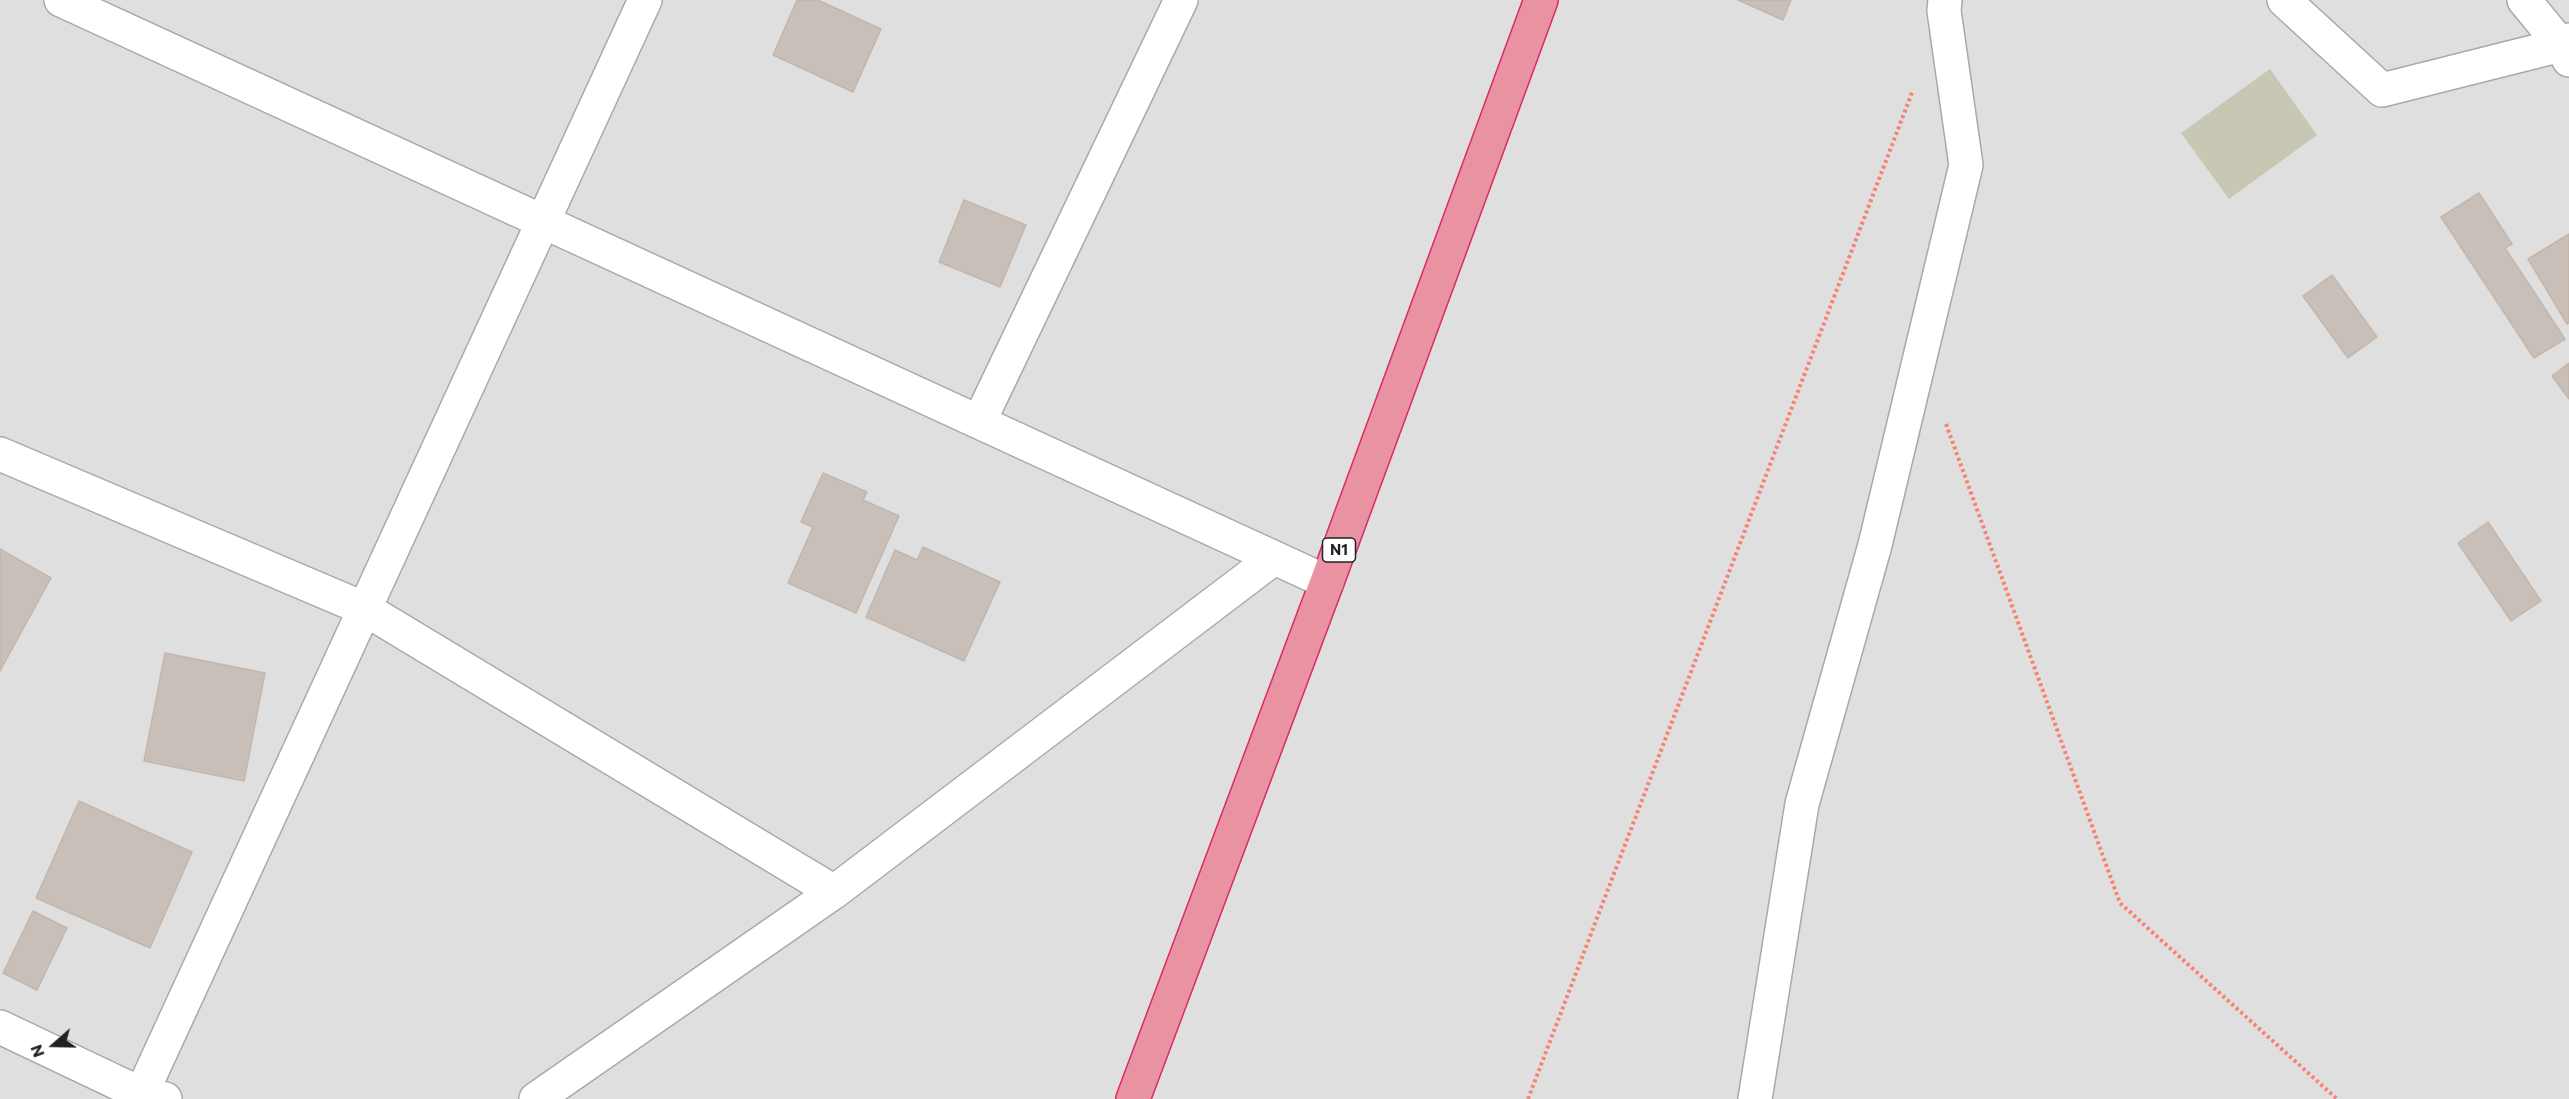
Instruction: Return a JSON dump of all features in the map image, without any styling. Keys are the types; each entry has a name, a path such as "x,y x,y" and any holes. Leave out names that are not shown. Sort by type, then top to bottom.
{"highway":[{"name":"N1","path":"1133,1099 1327,582 1541,0"}],"street":[{"path":"61,0 121,12 544,222 1327,582"},
{"path":"0,1027 149,1097 365,609 645,0"},
{"path":"979,422 1181,0"},
{"path":"1755,1099 1802,804 1875,545 1966,165 1944,11 1945,0"},
{"path":"2284,0 2382,90 2566,48 2524,0"},
{"path":"0,454 365,609 834,892"},
{"path":"536,1099 834,892 1274,558"}],"path":[{"path":"1528,1099 1914,89"},
{"path":"1945,423 2120,903 2337,1099"}],"shaded area":[{"path":"0,0 2569,0 2569,1099 0,1099"},
{"path":"2270,69 2317,135 2229,199 2181,133"}],"building":[{"path":"797,0 818,0 881,29 853,92 773,55"},
{"path":"1738,0 1791,0 1783,20"},
{"path":"2479,193 2512,244 2505,248 2565,339 2534,358 2441,217"},
{"path":"964,200 1026,225 1000,287 939,262"},
{"path":"2569,234 2569,323 2567,324 2528,259"},
{"path":"2332,275 2377,337 2348,358 2303,296"},
{"path":"2569,363 2569,399 2552,376"},
{"path":"823,473 867,492 863,500 899,516 856,613 788,583 813,527 801,522"},
{"path":"2488,522 2541,601 2511,621 2458,543"},
{"path":"923,547 1000,582 964,661 866,617 895,550 917,560"},
{"path":"0,549 51,578 0,671"},
{"path":"165,653 265,673 244,781 144,761"},
{"path":"79,801 192,852 150,948 36,898"},
{"path":"33,911 67,928 37,990 3,973"}]}
